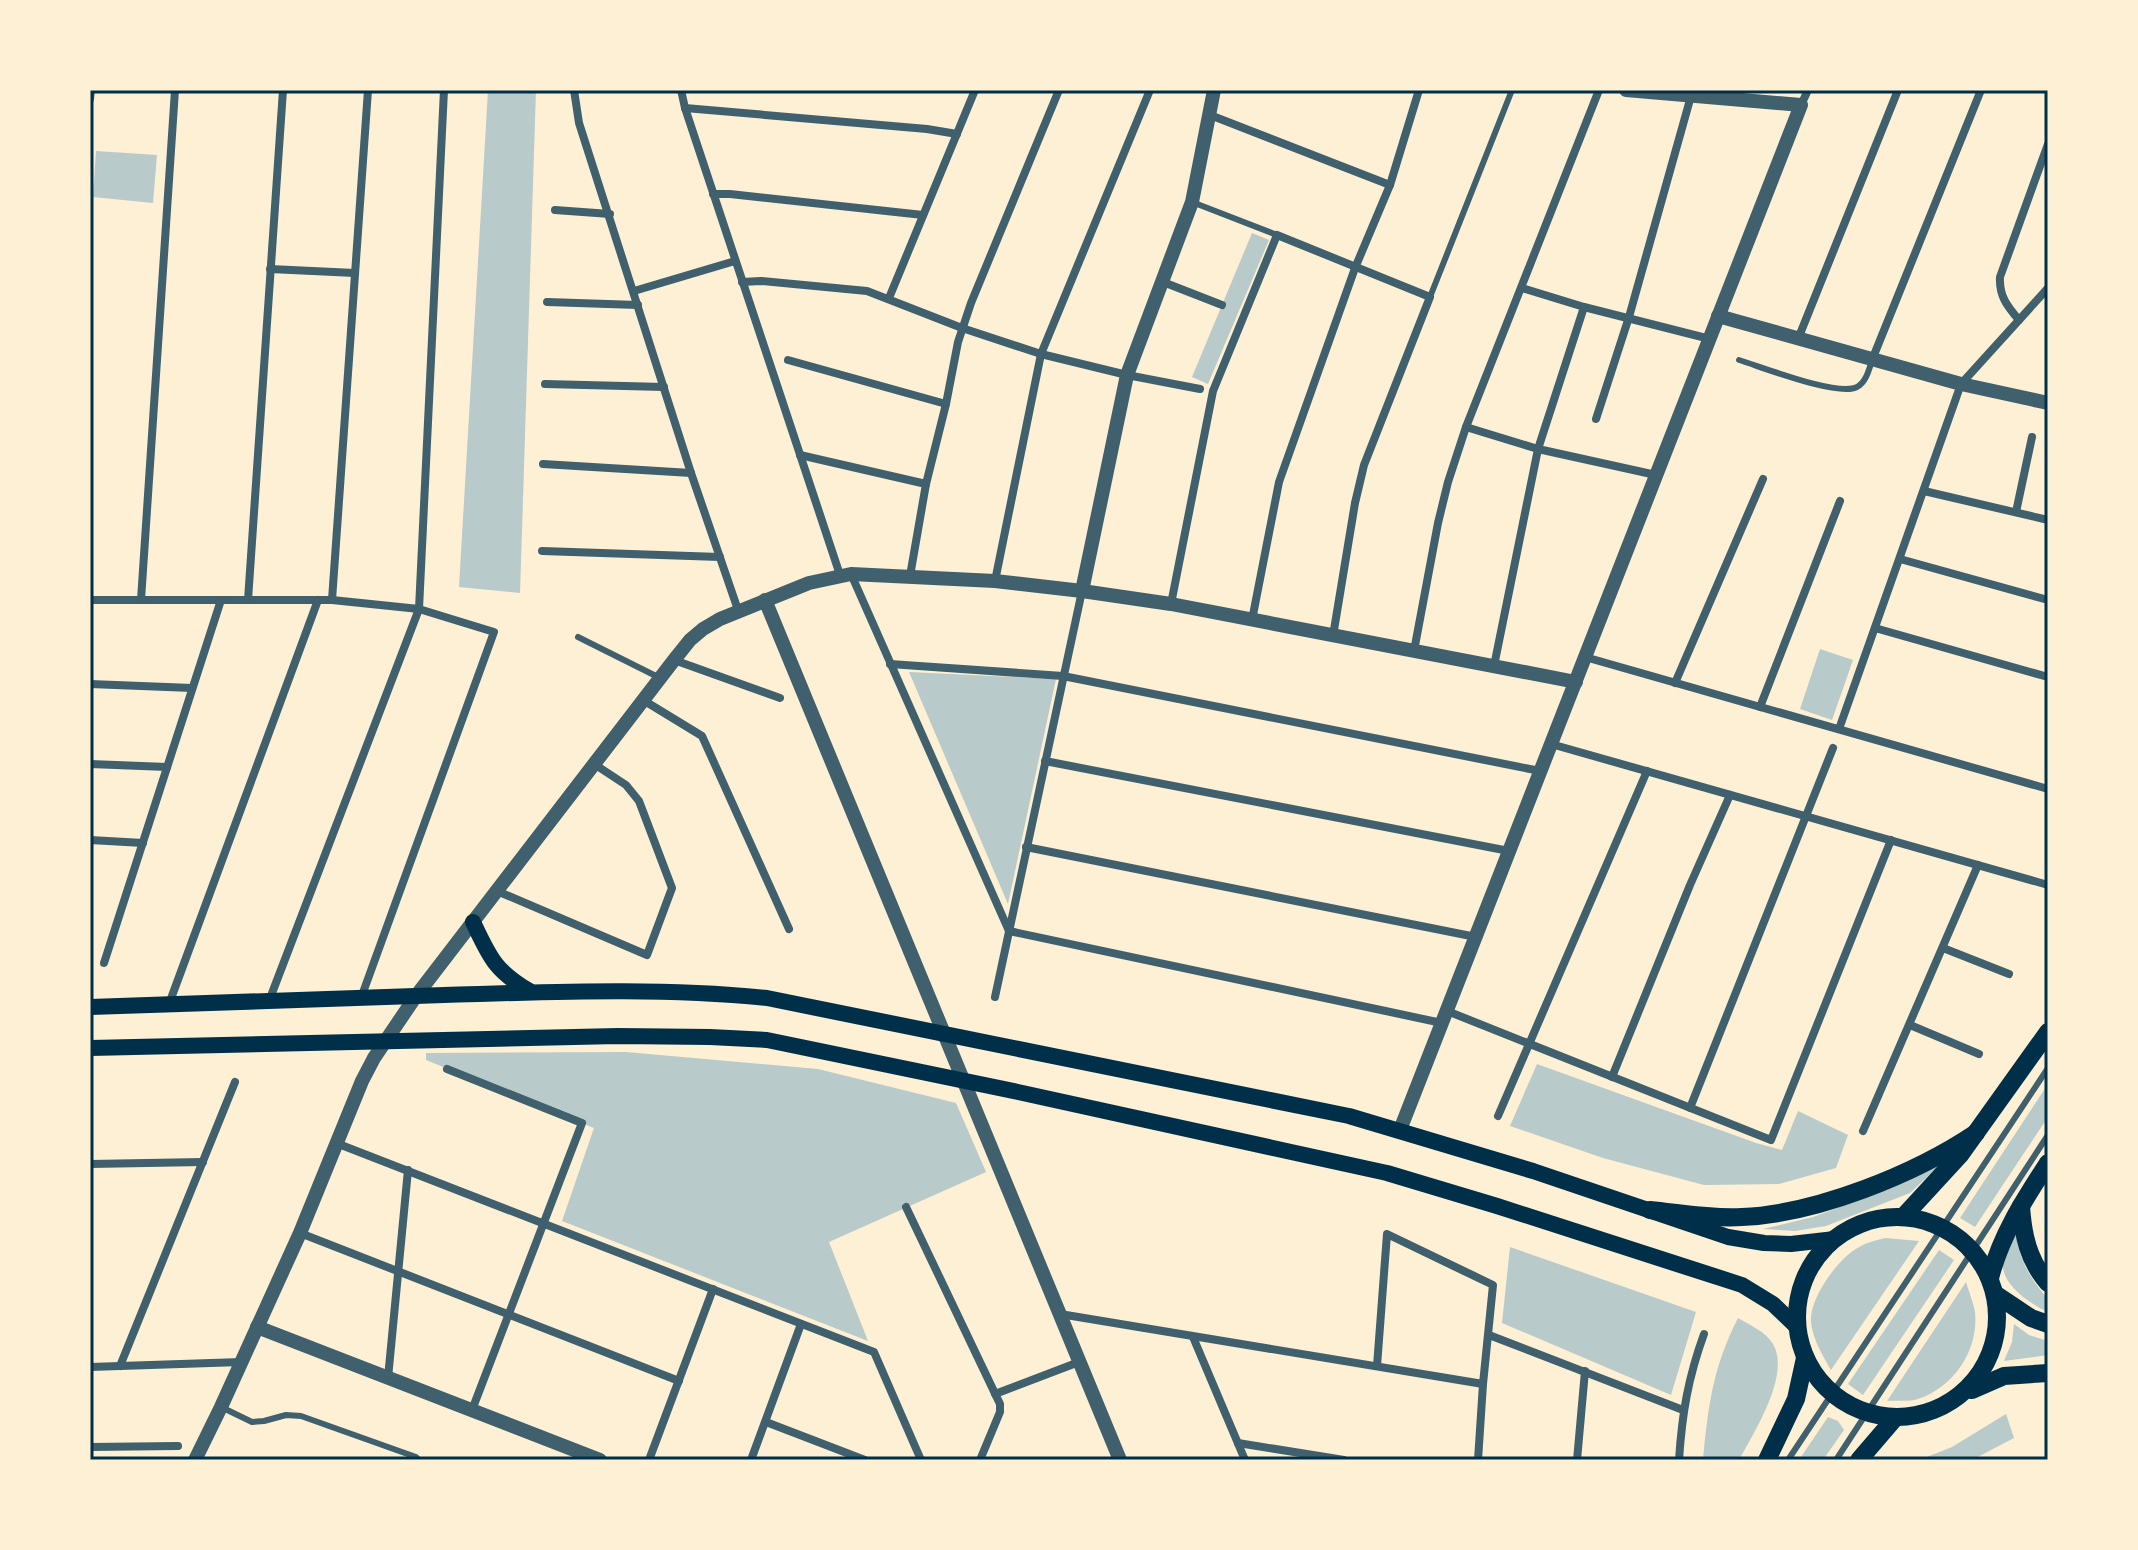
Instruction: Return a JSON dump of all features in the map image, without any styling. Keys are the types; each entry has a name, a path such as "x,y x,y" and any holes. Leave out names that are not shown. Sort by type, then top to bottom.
{"main road":[{"path":"473,922 494,964 511,980 532,992"},
{"path":"90,1007 532,992 634,991 767,998 1338,1113 1533,1171 1728,1237 1791,1244 1835,1239"},
{"path":"1903,1217 1947,1171 2048,1032"},
{"path":"90,1048 618,1036 767,1040 1354,1165 1418,1182 1742,1285 1773,1304 1797,1327"},
{"path":"1650,1210 1740,1217 1773,1214 1884,1181 1952,1149 1976,1133"},
{"path":"1959,1397 1976,1381 1996,1339 1998,1317 1993,1286 1999,1249 2048,1163"},
{"path":"2021,1206 2023,1234 2029,1255 2048,1283"},
{"path":"2048,1324 2023,1314 1993,1286 1973,1250 1963,1241 1942,1227 1903,1217 1867,1222 1835,1239 1805,1278 1797,1310 1797,1327 1805,1358 1816,1377 1831,1394 1866,1414 1912,1417 1945,1406 1988,1381 2004,1376 2048,1373"},
{"path":"1767,1460 1796,1399 1805,1358"},
{"path":"1859,1460 1895,1418"}],"street":[{"path":"141,600 175,90"},
{"path":"248,600 283,90"},
{"path":"332,600 368,90"},
{"path":"269,1001 419,609 444,90"},
{"path":"574,90 579,123 738,610"},
{"path":"681,90 800,455 845,575 890,664 1009,931"},
{"path":"889,298 975,90"},
{"path":"910,576 926,484 962,328 1059,90"},
{"path":"995,581 1041,354 1150,90"},
{"path":"995,997 1127,375 1192,202 1214,90"},
{"path":"1252,620 1279,482 1355,268 1390,185 1419,90"},
{"path":"1414,651 1438,523 1466,427 1599,90"},
{"path":"1626,90 1801,105"},
{"path":"1400,1130 1808,90"},
{"path":"1798,339 1898,90"},
{"path":"1872,360 1981,90"},
{"path":"1596,419 1629,317 1691,96"},
{"path":"685,108 957,134"},
{"path":"1210,115 1390,185"},
{"path":"2019,320 2004,302 2000,277 2048,144"},
{"path":"713,194 923,215"},
{"path":"555,210 610,214"},
{"path":"1171,604 1213,391 1277,235 1430,297 1364,465 1333,636"},
{"path":"634,291 735,261"},
{"path":"270,269 355,273"},
{"path":"742,282 867,291 962,328 1041,354 1200,389"},
{"path":"1163,282 1222,305"},
{"path":"1522,288 1710,339"},
{"path":"1839,729 1961,384 2048,288"},
{"path":"547,302 638,305"},
{"path":"1494,666 1538,449 1584,307"},
{"path":"1718,316 1961,384 2048,403"},
{"path":"788,360 946,404"},
{"path":"545,384 664,387"},
{"path":"1466,427 1538,449 1656,475"},
{"path":"2016,512 2032,437"},
{"path":"800,455 926,484"},
{"path":"543,464 691,473"},
{"path":"1675,683 1763,479"},
{"path":"1924,491 2048,520"},
{"path":"1760,707 1840,501"},
{"path":"542,551 720,557"},
{"path":"1900,559 2048,600"},
{"path":"195,1460 300,1233 364,1076 384,1041 660,678 690,640 703,629 738,610 809,583 845,575 995,581 1171,604 1576,682"},
{"path":"90,600 332,600 419,609 494,632 361,998"},
{"path":"104,963 221,600"},
{"path":"169,1004 318,600"},
{"path":"765,600 1120,1460"},
{"path":"1875,628 2048,677"},
{"path":"1585,657 2048,789"},
{"path":"674,660 780,698"},
{"path":"890,664 1063,676 1540,771"},
{"path":"90,684 192,688"},
{"path":"643,700 702,736 789,929"},
{"path":"1551,744 2048,885"},
{"path":"1690,1108 1833,748"},
{"path":"1045,761 1509,851"},
{"path":"90,764 167,767"},
{"path":"497,891 647,955 672,888 639,801 626,785 594,764"},
{"path":"1498,1116 1647,771"},
{"path":"1612,1077 1730,795"},
{"path":"90,840 143,843"},
{"path":"1009,931 1444,1017 1530,1044 1771,1140 1891,840"},
{"path":"1026,847 1476,937"},
{"path":"1863,1131 1978,865"},
{"path":"1943,948 2009,974"},
{"path":"1910,1025 1979,1054"},
{"path":"447,1069 582,1123 472,1410"},
{"path":"120,1366 235,1082"},
{"path":"336,1143 874,1352 921,1460"},
{"path":"90,1164 203,1162"},
{"path":"388,1378 408,1170"},
{"path":"906,1207 1000,1404 1000,1412 980,1460"},
{"path":"300,1233 679,1381"},
{"path":"1377,1366 1387,1234 1493,1285 1478,1460"},
{"path":"649,1460 713,1289"},
{"path":"1060,1314 1483,1384"},
{"path":"751,1460 801,1324"},
{"path":"257,1327 600,1460"},
{"path":"1679,1460 1683,1410 1704,1334"},
{"path":"1489,1335 1683,1410"},
{"path":"1193,1337 1245,1460"},
{"path":"90,1367 242,1362"},
{"path":"995,1394 1079,1362"},
{"path":"1577,1460 1585,1371"},
{"path":"766,1422 865,1460"},
{"path":"1238,1443 1344,1460"},
{"path":"90,1447 178,1446"}],"lane":[{"path":"1430,297 1512,90"},
{"path":"1192,202 1277,235"},
{"path":"1739,360 1844,390 1854,389 1863,383 1872,360"},
{"path":"578,637 660,678"},
{"path":"1788,1460 2048,1068"},
{"path":"1836,1460 2048,1135"},
{"path":"221,1407 252,1422 286,1415 301,1416 419,1460"}],"shaded area":[{"path":"488,90 536,90 520,593 459,587"},
{"path":"96,151 157,155 153,203 93,197"},
{"path":"1252,233 1269,240 1208,384 1192,377"},
{"path":"1820,649 1853,660 1832,720 1800,709"},
{"path":"909,672 1056,679 1008,904"},
{"path":"626,1052 818,1069 956,1103 986,1172 829,1242 868,1341 562,1221 594,1128 426,1060 426,1053"},
{"path":"1537,1064 1782,1150 1798,1111 1848,1135 1836,1168 1779,1184 1704,1185 1603,1158 1510,1126"},
{"path":"2048,1084 2048,1117 1975,1227 1960,1218"},
{"path":"1940,1165 1910,1193 1826,1226 1795,1231 1763,1229 1813,1217"},
{"path":"2016,1231 2026,1268 2048,1299 2048,1312 2020,1294 2005,1275 2003,1258"},
{"path":"1885,1238 1919,1241 1831,1370 1813,1331 1811,1317 1817,1297 1829,1276 1853,1251"},
{"path":"1510,1247 1696,1312 1671,1395 1502,1323"},
{"path":"1939,1250 1954,1260 1863,1395 1848,1384"},
{"path":"1966,1282 1975,1312 1975,1326 1973,1340 1962,1365 1943,1386 1931,1393 1914,1400 1887,1401"},
{"path":"1738,1318 1762,1332 1773,1344 1777,1357 1774,1387 1739,1460 1703,1460 1713,1387"},
{"path":"2014,1324 2029,1335 2048,1341 2048,1355 2004,1361 2012,1342"},
{"path":"2006,1414 2014,1438 1972,1460 1919,1460 1952,1447"},
{"path":"1828,1417 1838,1421 1844,1430 1823,1460 1799,1460"}]}
